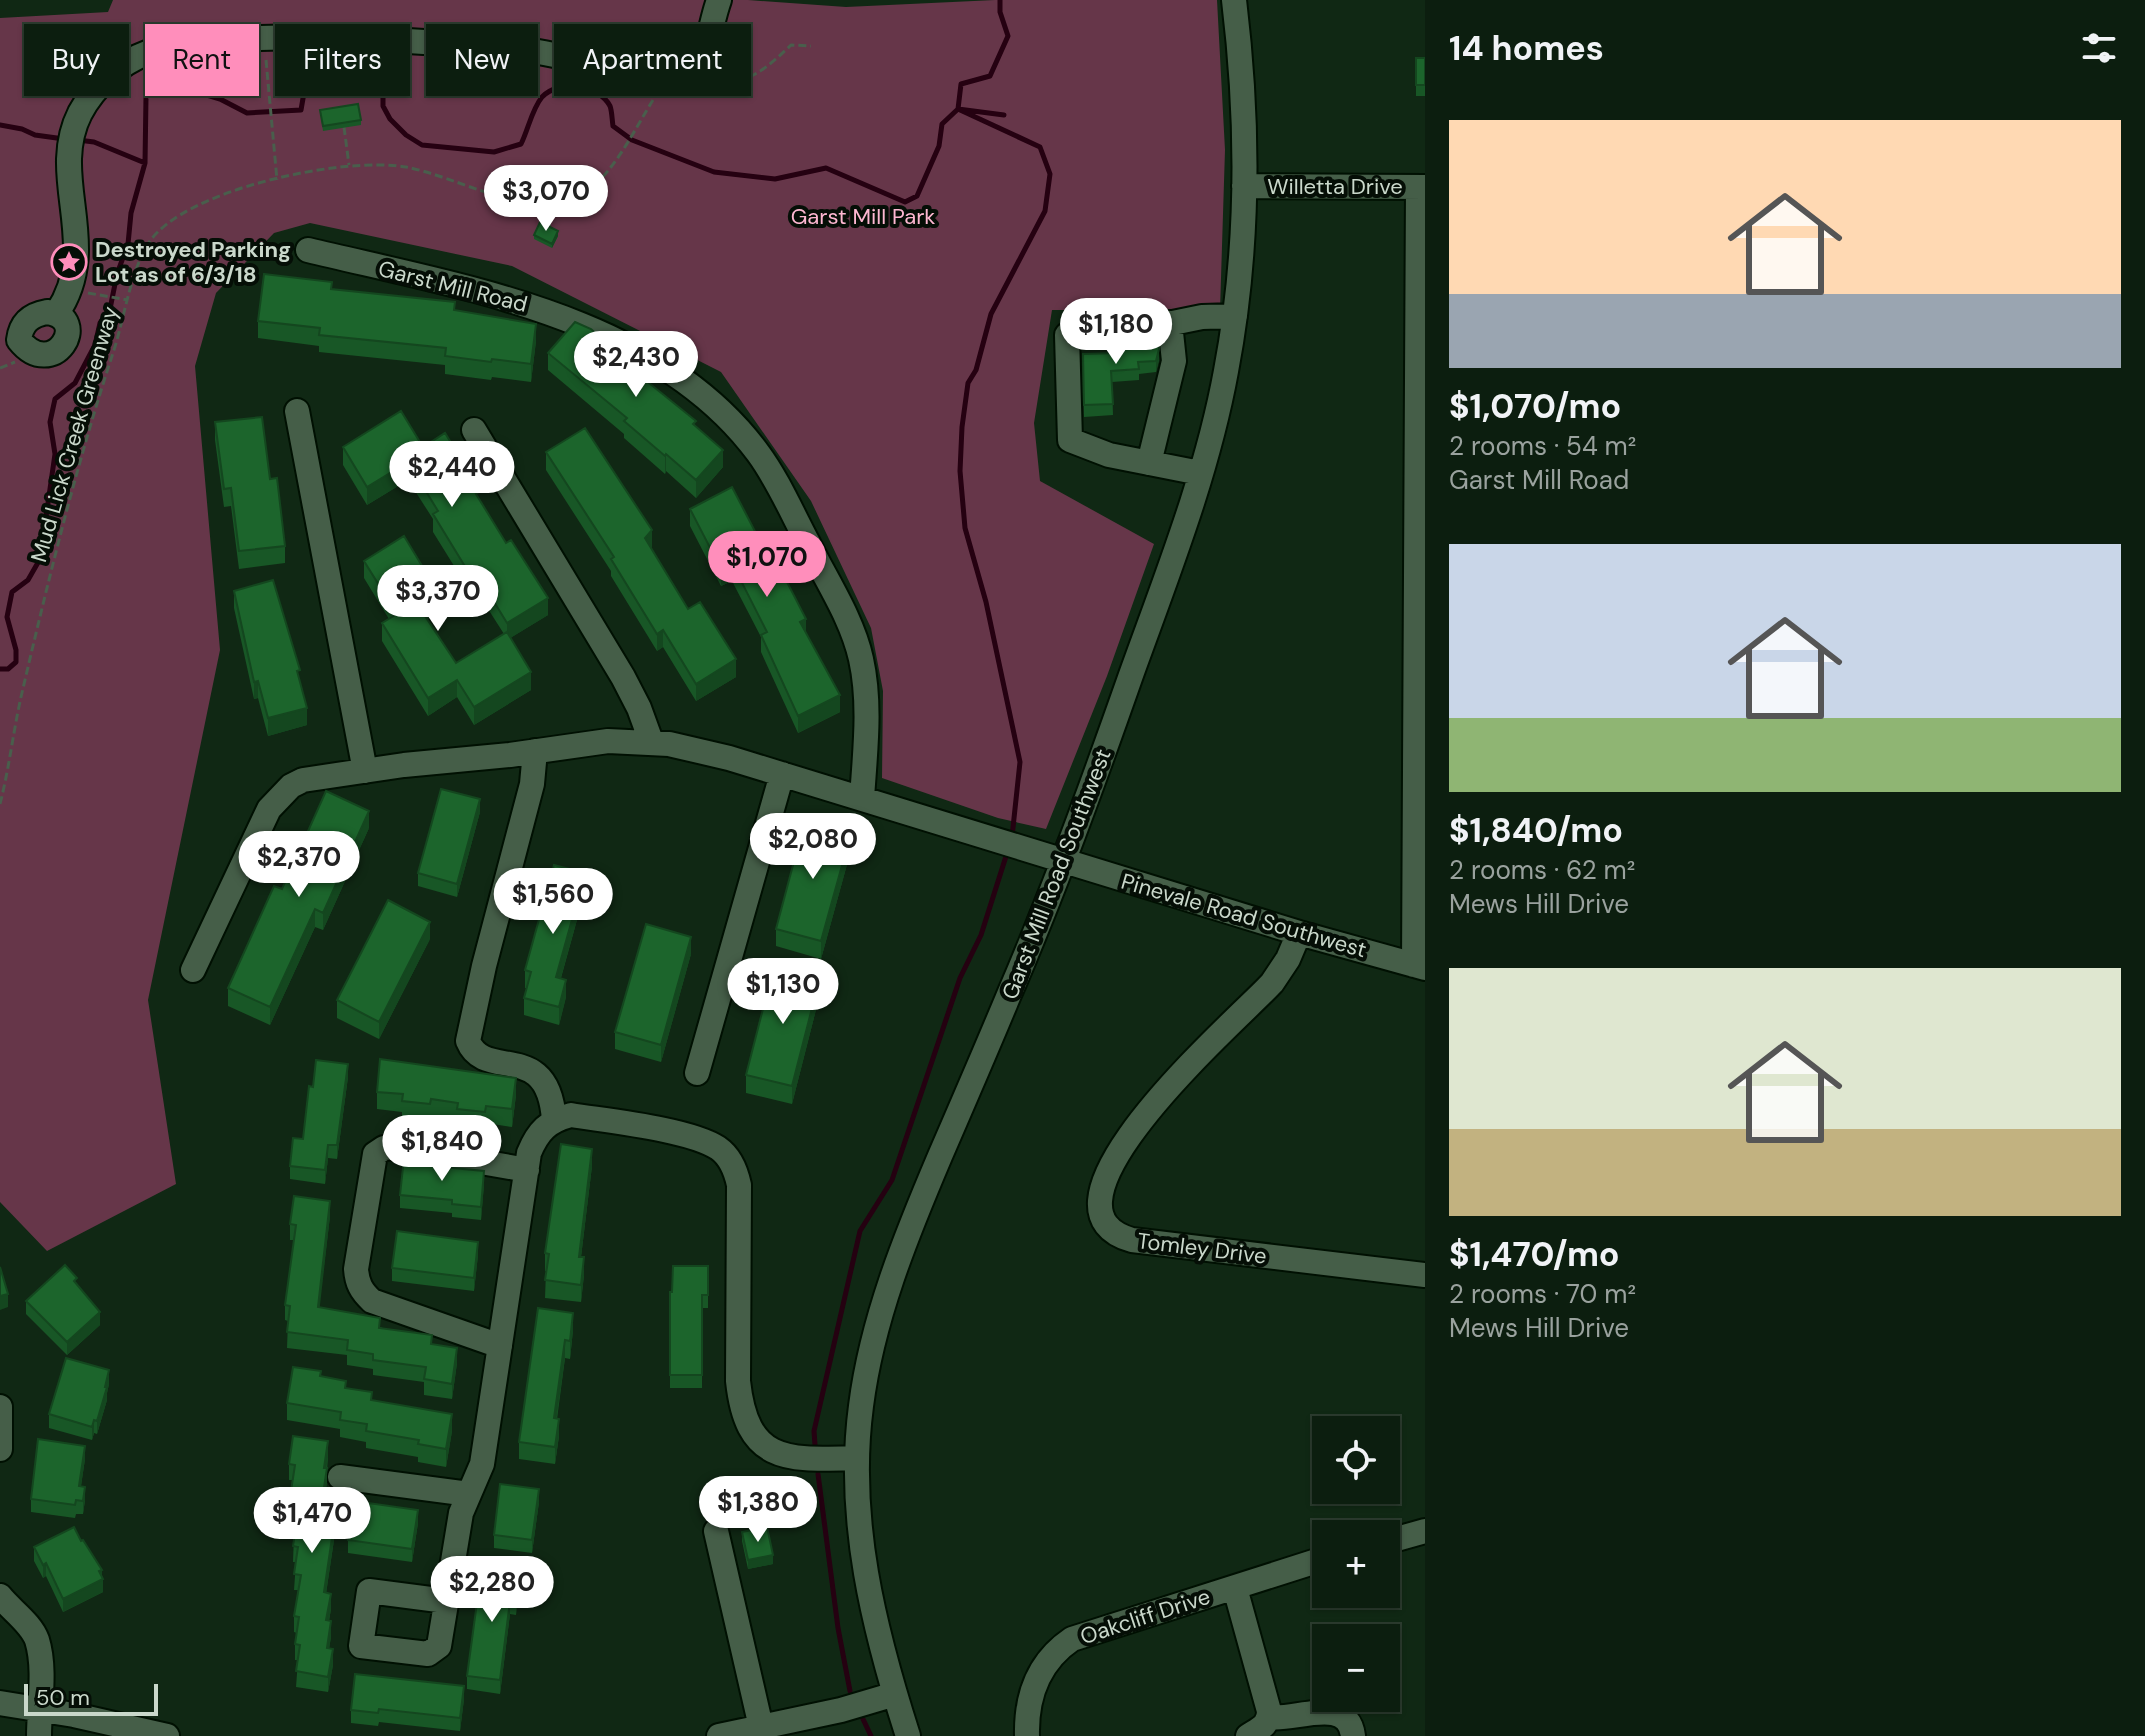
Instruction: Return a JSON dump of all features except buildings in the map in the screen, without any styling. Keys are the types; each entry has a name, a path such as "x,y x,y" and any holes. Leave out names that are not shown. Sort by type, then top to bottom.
{"street":[{"path":"712,24 719,0"},
{"name":"Garst Mill Road Southwest","path":"908,1736 875,1622 857,1500 860,1409 868,1359 887,1290 911,1224 1064,862 1200,473 1225,375 1241,254 1244,141 1234,0"},
{"path":"57,313 77,256 78,237 68,154 78,117 107,77 144,53 205,39 331,36 499,46 554,56"},
{"name":"Willetta Drive","path":"1244,186 1422,187"},
{"path":"1420,966 1422,187"},
{"name":"Garst Mill Road","path":"308,250 519,301 577,322 669,371 732,423 773,476 851,628 861,656 866,686 862,798"},
{"path":"1200,473 1109,455 1070,440 1067,335 1202,317 1235,316"},
{"path":"1149,463 1174,361 1170,323"},
{"path":"297,411 365,771"},
{"path":"474,430 623,677 651,741"},
{"path":"193,970 277,798 303,780 365,771 608,741 651,741 714,754 1064,862"},
{"path":"535,751 532,784 484,966 468,1041 472,1051 487,1061 517,1063 536,1074 548,1089 554,1120"},
{"path":"697,1073 782,774"},
{"name":"Pinevale Road Southwest","path":"1064,862 1420,966"},
{"name":"Tomley Drive","path":"1299,933 1288,959 1272,983 1149,1108 1127,1138 1100,1197 1101,1212 1111,1231 1132,1240 1425,1275"},
{"path":"446,1601 458,1528 482,1464 527,1170 536,1137 554,1120 571,1115 684,1135 718,1148 728,1157 736,1170 739,1185 738,1381 740,1403 747,1424 768,1448 783,1456 800,1460 857,1458"},
{"path":"500,1346 372,1301 357,1283 356,1269 375,1154 384,1148 395,1147 527,1170"},
{"path":"0,1407 0,1449"},
{"path":"340,1477 469,1494"},
{"path":"716,1531 761,1727"},
{"path":"1400,1538 1425,1531"},
{"name":"Oakcliff Drive","path":"1027,1736 1026,1712 1032,1688 1045,1663 1057,1649 1072,1639 1312,1563"},
{"path":"1235,1588 1269,1717 1263,1728 1248,1736"},
{"path":"0,1596 36,1639 40,1673 39,1736"},
{"path":"719,1736 895,1694"},
{"path":"0,1703 167,1736"},
{"path":"1269,1717 1287,1719 1309,1711 1323,1711 1349,1724 1353,1736"}],"path":[{"path":"263,38 277,180"},
{"path":"751,75 759,72 791,45 811,46"},
{"name":"Mud Lick Creek Greenway","path":"0,804 21,700 83,443 147,246 159,230 203,203 277,180 372,163 404,167 511,199 550,203 573,199 586,193 603,177 641,119"},
{"path":"344,127 349,165"},
{"path":"544,237 551,224 550,203"},
{"path":"69,286 129,300"}],"green space":[{"name":"Garst Mill Park","path":"113,0 748,0 846,7 995,0 1217,0 1225,150 1220,310 1052,310 1034,423 1040,481 1154,544 1107,676 1046,829 998,818 882,778 883,691 871,628 811,501 721,372 512,266 310,223 274,233 216,293 195,366 220,650 148,1000 176,1184 47,1251 0,1202 0,18 108,12"}],"waterway":[{"path":"1000,0 1000,12 1008,36 990,76 961,84 958,109 1004,115"},
{"path":"0,669 8,669 16,662 7,617 12,592 28,580 40,559 55,454 50,422 55,399 75,383 95,345 100,323 110,309 145,163 146,97 160,85 177,86 220,99 247,113 301,110 306,81 324,75 354,76 383,83 383,106 390,119 422,145 494,152 521,144 535,107 549,91 578,86 604,99 611,108 613,126 632,140 714,172 775,179 826,168 905,202 917,196 939,146 942,124 958,109 1040,147 1050,174 1045,211 991,314 976,370 968,383 962,427 960,471 965,528 986,602 1020,762 1012,837"},
{"path":"0,125 64,139"},
{"path":"78,140 94,142 145,163"},
{"path":"815,1445 814,1431 860,1231 892,1180 960,978 981,935 1008,850"},
{"path":"818,1474 838,1628 850,1691"},
{"path":"863,1719 871,1736"}],"place":[{"name":"Destroyed Parking Lot as of 6/3/18","path":"69,262"}]}
